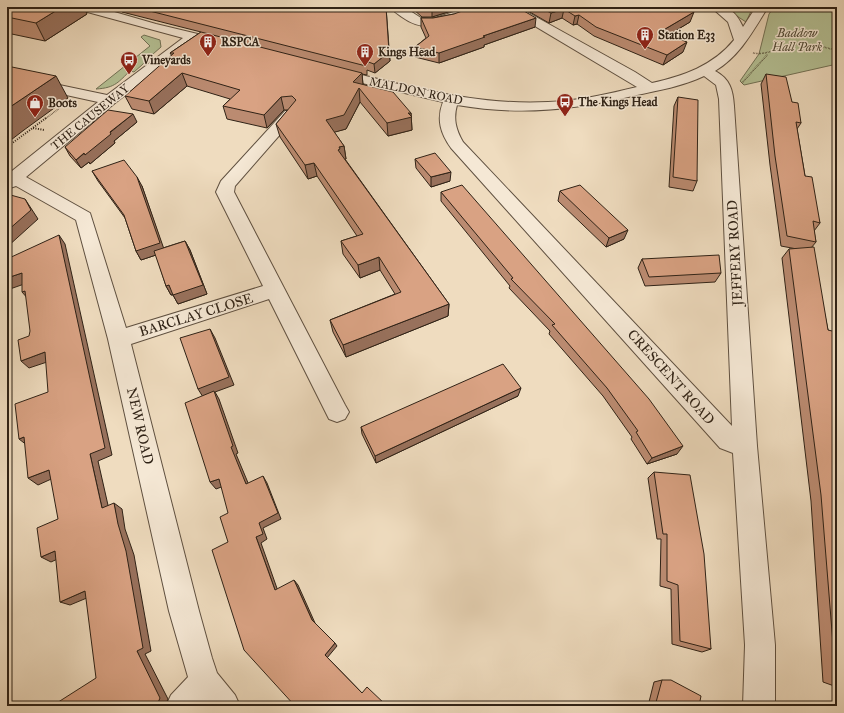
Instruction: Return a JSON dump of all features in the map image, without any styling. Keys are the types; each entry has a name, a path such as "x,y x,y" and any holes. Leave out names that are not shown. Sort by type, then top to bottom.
{"street":[{"path":"84,7 193,37 233,46"},
{"path":"396,7 416,21 426,23 435,22 480,7"},
{"path":"510,7 625,72 649,88"},
{"path":"717,7 733,19 737,26 740,40"},
{"name":"MALDON ROAD","path":"323,69 450,100 500,106 536,107 579,103 649,88 692,77 705,71 723,59 740,40 762,7"},
{"name":"THE CAUSEWAY","path":"11,181 110,100 193,37"},
{"path":"705,71 717,78 726,86"},
{"path":"7,78 110,100"},
{"name":"JEFFERY ROAD","path":"726,86 745,446"},
{"name":"CRESCENT ROAD","path":"450,100 446,111 446,121 449,133 457,145 729,440 745,446"},
{"path":"290,114 227,185 225,192 337,412"},
{"name":"NEW ROAD","path":"11,181 84,217 119,339 184,611 205,682 224,706"},
{"name":"BARCLAY CLOSE","path":"119,339 274,290"},
{"path":"745,446 760,645 759,706"},
{"path":"182,706 205,682"}],"path":[{"path":"726,86 742,83 768,54 781,48 804,44 828,47 837,51"},
{"path":"759,54 768,54"},
{"path":"7,147 80,93"},
{"path":"29,124 36,125"}],"green space":[{"path":"723,7 753,7 746,22"},
{"name":"Baddow Hall Park","path":"774,7 826,7 837,16 837,64 744,85 740,81 759,54 769,14"},
{"path":"144,35 160,40 161,47 134,72 130,71 113,86 96,89 150,46 141,37"}],"building":[{"path":"7,7 62,7 36,23 7,17"},
{"path":"134,7 386,7 389,52 374,64 360,59 366,66"},
{"path":"473,7 517,7 536,18 439,53 415,47 429,36 421,18 433,18 454,14"},
{"path":"539,7 679,7 694,12 660,32 687,42 667,55 596,27 579,15 575,16 564,9 551,13"},
{"path":"201,32 362,73 353,82 393,92 411,113 408,113 412,117 387,123 359,88 344,115 326,120 344,146 339,147 340,149 338,150 449,304 343,345 330,320 401,292 379,257 358,265 341,241 363,234 314,163 305,165 276,124 296,100 292,96 281,97 264,115 223,106 240,90 182,73 149,101 125,96 174,53 170,53"},
{"path":"7,66 56,76 7,109"},
{"path":"766,74 786,77 792,102 798,103 801,123 796,122 805,176 812,177 820,223 813,221 816,242 787,236 775,156"},
{"path":"678,97 698,100 697,181 673,177"},
{"path":"108,110 133,114 110,132 111,134 85,155 84,153 76,160 65,147"},
{"path":"435,153 451,172 431,177 415,159"},
{"path":"124,160 137,177 160,243 136,251 124,215 92,171"},
{"path":"462,185 649,399 683,446 652,458 636,432 638,431 607,388 552,325 555,324 511,279 513,278 441,192"},
{"path":"580,185 628,230 609,238 560,191"},
{"path":"7,194 25,199 31,210 7,231"},
{"path":"59,235 105,448 90,454 102,508 114,503 118,524 126,551 143,648 137,651 160,698 157,705 159,706 92,706 91,704 89,706 52,706 96,678 85,591 60,602 55,551 41,557 37,528 58,519 49,470 28,478 24,437 19,439 15,404 48,392 45,352 21,361 18,340 29,336 30,331 25,291 22,292 22,273 7,278 7,259"},
{"path":"185,241 203,285 173,295 169,285 166,286 154,251"},
{"path":"814,247 828,330 836,332 837,338 837,681 821,495 789,249"},
{"path":"719,255 721,273 649,277 642,259"},
{"path":"210,329 229,377 198,389 180,338"},
{"path":"503,364 521,388 375,456 361,427"},
{"path":"214,391 233,446 231,447 246,484 263,476 278,513 259,523 263,534 256,537 275,590 294,580 312,620 335,643 325,655 362,693 367,687 387,706 295,706 244,650 212,550 228,542 220,517 228,513 219,479 210,482 185,403"},
{"path":"654,472 690,475 704,554 711,649 680,641 678,585 667,581 667,534 663,534"},
{"path":"662,680 671,680 701,696 699,706 655,706"}],"place":[{"name":"Station E33","path":"645,50"},
{"name":"RSPCA","path":"208,57"},
{"name":"Kings Head","path":"365,67"},
{"name":"Vineyards","path":"129,75"},
{"name":"The Kings Head","path":"565,117"},
{"name":"Boots","path":"35,118"}]}
